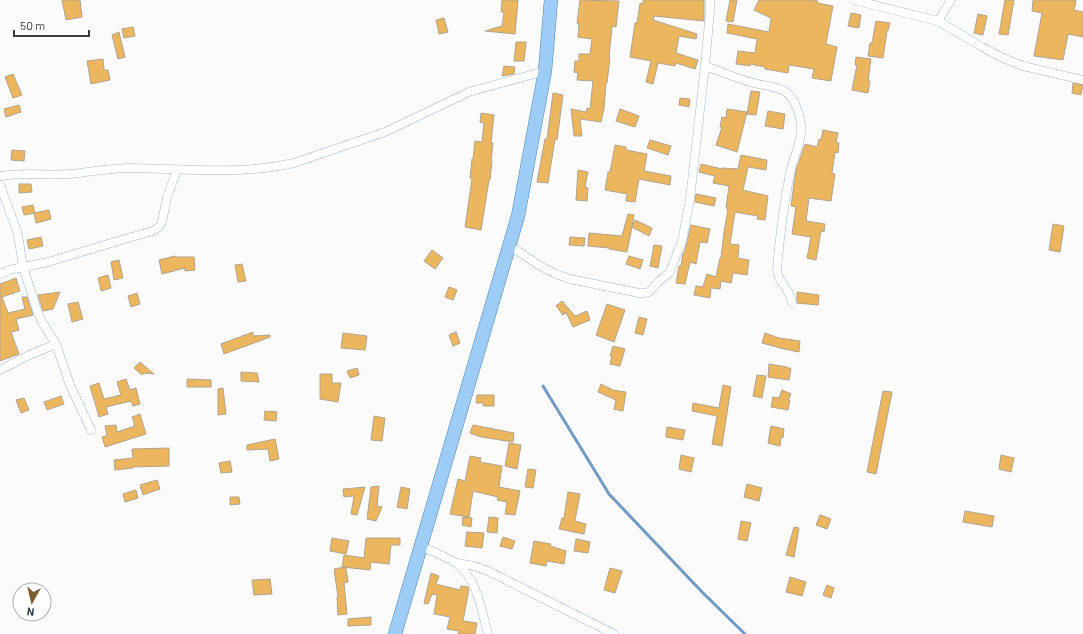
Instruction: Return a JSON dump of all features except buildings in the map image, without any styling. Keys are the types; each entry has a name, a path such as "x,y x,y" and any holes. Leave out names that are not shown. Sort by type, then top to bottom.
{"main road":[{"path":"395,634 518,216 545,72 551,0"}],"street":[{"path":"509,246 540,266 556,274 570,279 639,293 649,292 658,282 667,276 673,268 682,241 690,200 705,66 710,0"},
{"path":"854,0 938,20 1003,58 1023,66 1083,80"},
{"path":"938,20 951,0"},
{"path":"705,66 753,83 780,89 786,92 791,97 800,118 801,136 791,167 777,268 778,276 788,292 792,303"},
{"path":"0,176 27,174 70,174 120,168 237,170 294,163 385,132 469,92 545,72"},
{"path":"0,274 9,270 48,262 153,231 159,227 162,222 167,197 177,170"},
{"path":"0,185 17,231 20,241 23,267 42,322 56,344 70,386 91,430"},
{"path":"0,370 27,356 56,344"},
{"path":"421,546 457,563 474,566 488,571 614,634"},
{"path":"457,563 472,580 488,634"}],"waterway":[{"path":"543,386 609,494 702,592 745,634"}]}
